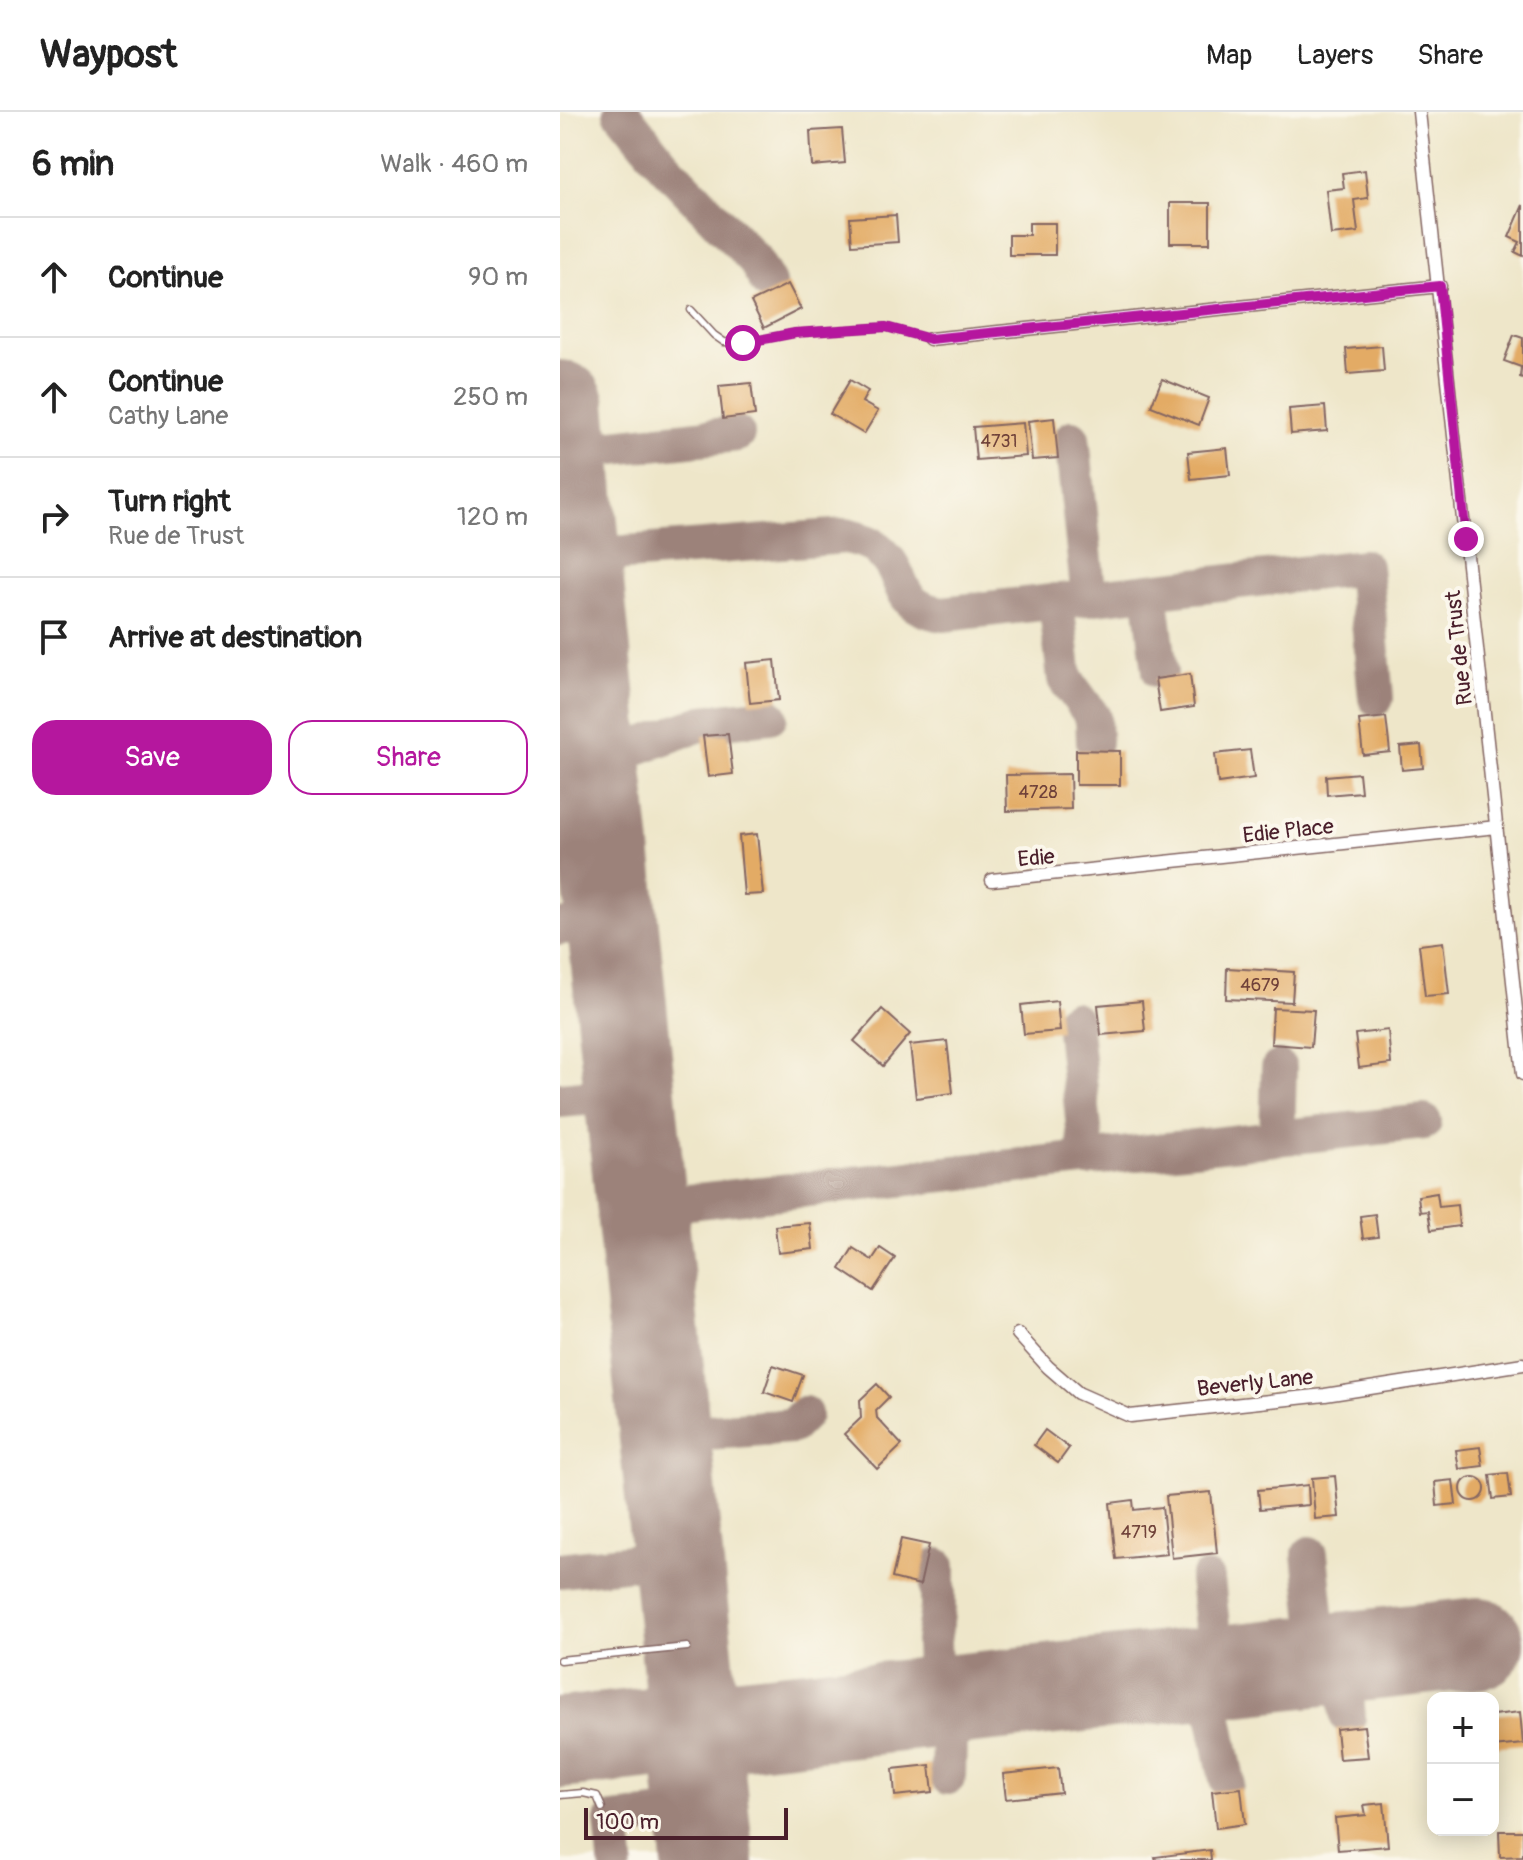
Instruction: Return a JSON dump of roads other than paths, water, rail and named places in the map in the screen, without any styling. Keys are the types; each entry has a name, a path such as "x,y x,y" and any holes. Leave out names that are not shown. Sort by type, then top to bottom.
{"street":[{"name":"Rue de Trust","path":"1421,115 1523,1074"},
{"path":"930,339 1440,286"},
{"name":"Edie Place","path":"1084,872 1497,827"},
{"name":"Edie","path":"992,880 1084,872"},
{"name":"Beverly Lane","path":"1018,1334 1048,1367 1078,1393 1130,1416 1325,1395 1523,1364"}],"lane":[{"path":"691,310 708,330 724,342 743,343 795,333 886,327 930,339"},
{"path":"560,1660 687,1647"},
{"path":"560,1795 583,1793 597,1796 602,1808"}]}
